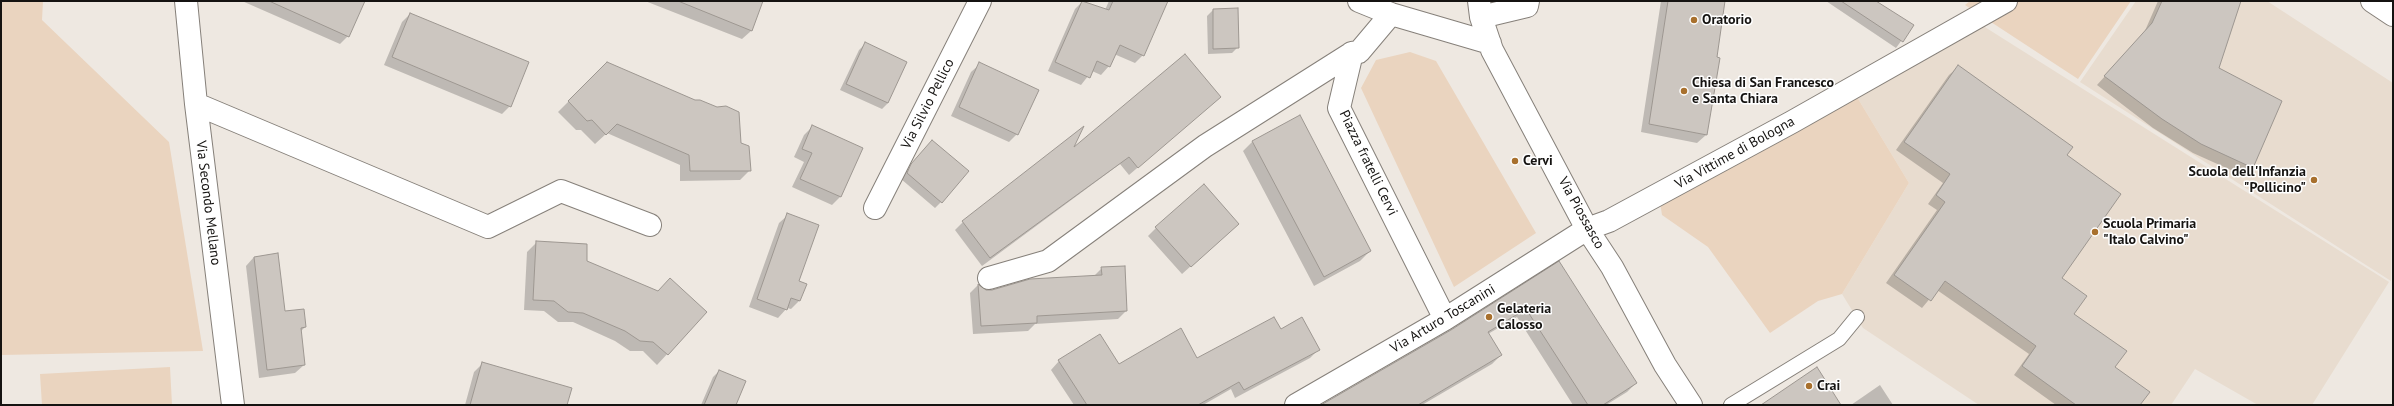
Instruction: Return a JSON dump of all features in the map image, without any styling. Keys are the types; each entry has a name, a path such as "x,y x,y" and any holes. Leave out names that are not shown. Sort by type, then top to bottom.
{"street":[{"name":"Via Secondo Mellano","path":"186,1 196,104 239,403"},
{"path":"1359,1 1391,14 1490,43"},
{"name":"Via Piossasco","path":"1528,1 1528,6 1480,9 1490,43 1588,229 1612,267 1665,365 1691,405"},
{"name":"Via Vittime di Bologna","path":"1588,229 1609,221 1792,122 2006,1"},
{"path":"2372,1 2393,15"},
{"name":"Via Silvio Pellico","path":"875,208 978,2"},
{"path":"989,278 1048,260 1205,146 1352,53 1359,52 1391,14"},
{"name":"Piazza fratelli Cervi","path":"1352,53 1339,108 1445,319"},
{"path":"196,104 488,227 561,191 650,225"},
{"name":"Via Arturo Toscanini","path":"1296,405 1445,319 1588,229"}],"lane":[{"path":"1730,405 1839,339 1857,317"}],"shaded area":[{"path":"1,1 43,1 42,20 169,142 203,351 1,355"},
{"path":"1970,1 2131,1 2078,79 1965,5"},
{"name":"Scuola dell'Infanzia \"Pollicino\"","path":"2136,1 2267,1 2393,83 2391,281 2080,82"},
{"name":"Scuola Primaria \"Italo Calvino\"","path":"1980,24 2389,282 2312,405 2258,405 2195,369 2171,405 1979,405 1863,328 1842,294 1909,183 1857,97"},
{"path":"1410,52 1436,61 1536,233 1454,287 1361,88 1376,60"},
{"path":"1857,97 1909,183 1842,294 1818,301 1770,333 1708,247 1662,215 1660,202"},
{"path":"170,367 172,405 42,405 40,374"}],"building":[{"path":"269,1 365,1 349,37"},
{"path":"678,1 763,1 752,31"},
{"path":"1082,1 1109,10 1113,1 1168,1 1144,56 1120,45 1110,67 1097,61 1090,78 1055,62"},
{"name":"Chiesa di San Francesco e Santa Chiara","path":"1668,1 1725,1 1717,57 1720,58 1707,135 1649,124"},
{"path":"1841,1 1876,1 1914,25 1903,42"},
{"path":"2162,1 2241,1 2219,68 2282,101 2253,168 2201,144 2162,119 2104,76 2152,23"},
{"path":"1238,8 1239,48 1213,49 1213,9"},
{"path":"410,13 529,62 511,107 392,57"},
{"path":"865,42 907,62 888,103 846,84"},
{"path":"1185,54 1221,97 1138,168 1129,157 990,258 962,221 1084,126 1074,147"},
{"path":"607,62 695,100 700,100 717,107 726,106 739,112 741,143 749,146 751,171 690,171 689,155 617,124 606,135 592,120 587,121 568,101"},
{"path":"979,62 1039,90 1018,135 959,107"},
{"path":"1958,65 2073,147 2067,155 2121,194 2062,278 2087,296 2074,314 2127,351 2115,367 2150,392 2140,405 2076,405 2022,366 2036,346 1945,281 1931,301 1894,275 1945,202 1936,195 1950,174 1904,142"},
{"path":"1300,115 1371,251 1324,277 1252,141"},
{"path":"812,125 863,148 841,197 800,179 812,153 802,149"},
{"path":"932,140 969,171 942,203 907,173 911,164"},
{"path":"1204,184 1239,224 1191,267 1155,227"},
{"path":"787,213 819,225 799,281 807,284 800,301 791,298 787,310 757,299"},
{"path":"536,241 587,244 587,261 658,291 670,278 707,312 668,355 653,342 640,341 625,331 583,313 568,312 554,301 533,300"},
{"path":"278,253 285,311 304,309 306,327 301,328 305,365 267,370 254,257"},
{"path":"1559,261 1637,383 1603,405 1588,405 1526,309 1488,332 1502,355 1418,405 1321,405 1451,330"},
{"path":"1125,266 1127,311 1037,316 1037,323 981,326 978,284 986,290 992,290 1030,279 1102,275 1101,267"},
{"path":"1274,317 1281,329 1302,317 1320,350 1244,390 1239,382 1198,405 1087,405 1058,360 1100,334 1119,364 1181,328 1197,358"},
{"path":"482,362 572,388 567,405 470,405"},
{"name":"Crai","path":"1817,367 1841,405 1761,405"},
{"path":"719,370 746,381 736,405 704,405"}],"place":[{"name":"Oratorio","path":"1694,20"},
{"name":"Chiesa di San Francesco e Santa Chiara","path":"1684,91"},
{"name":"Cervi","path":"1515,161"},
{"name":"Scuola dell'Infanzia \"Pollicino\"","path":"2314,180"},
{"name":"Scuola Primaria \"Italo Calvino\"","path":"2095,232"},
{"name":"Gelateria Calosso","path":"1489,317"},
{"name":"Crai","path":"1809,386"}]}
